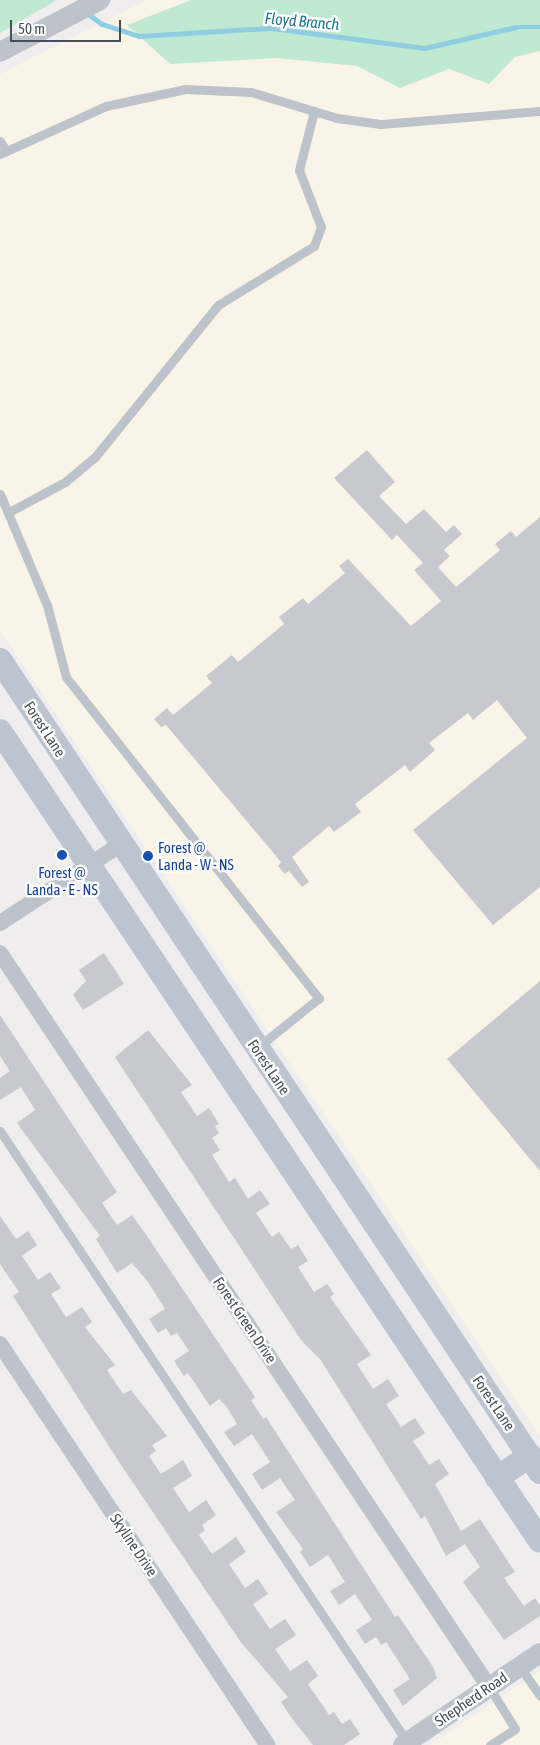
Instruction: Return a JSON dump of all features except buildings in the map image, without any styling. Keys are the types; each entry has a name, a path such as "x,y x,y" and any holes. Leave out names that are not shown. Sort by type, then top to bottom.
{"main road":[{"name":"Forest Lane","path":"0,660 256,1047 536,1459"},
{"path":"0,731 540,1542"},
{"path":"224,1070 256,1047"},
{"path":"497,1478 536,1459"}],"street":[{"path":"0,52 100,0"},
{"path":"0,924 121,844"},
{"name":"Forest Green Drive","path":"0,952 489,1687"},
{"name":"Skyline Drive","path":"0,1344 267,1745"},
{"name":"Shepherd Road","path":"405,1744 540,1653"}],"lane":[{"path":"0,141 3,153 113,104 185,89 251,92 359,123 392,124 540,111"},
{"path":"9,512 59,486 91,461 218,305 314,246 321,227 299,170 314,111"},
{"path":"0,494 47,605 66,677 319,998 256,1047"},
{"path":"0,1131 405,1744"},
{"path":"520,1667 540,1696"},
{"path":"489,1687 515,1729 490,1745"}],"shaded area":[{"path":"147,0 540,0 540,1436 0,631 0,74"},
{"path":"540,1671 540,1745 430,1745"}],"green space":[{"path":"0,0 57,0 0,33"},
{"path":"191,0 540,0 540,51 515,57 489,84 449,69 400,88 357,66 276,58 170,64 127,25"}],"waterway":[{"name":"Floyd Branch","path":"86,12 102,24 139,36 271,28 425,48 516,27 540,27"}],"place":[{"name":"Forest @ Landa - E - NS","path":"62,855"},
{"name":"Forest @ Landa - W - NS","path":"148,856"}]}
